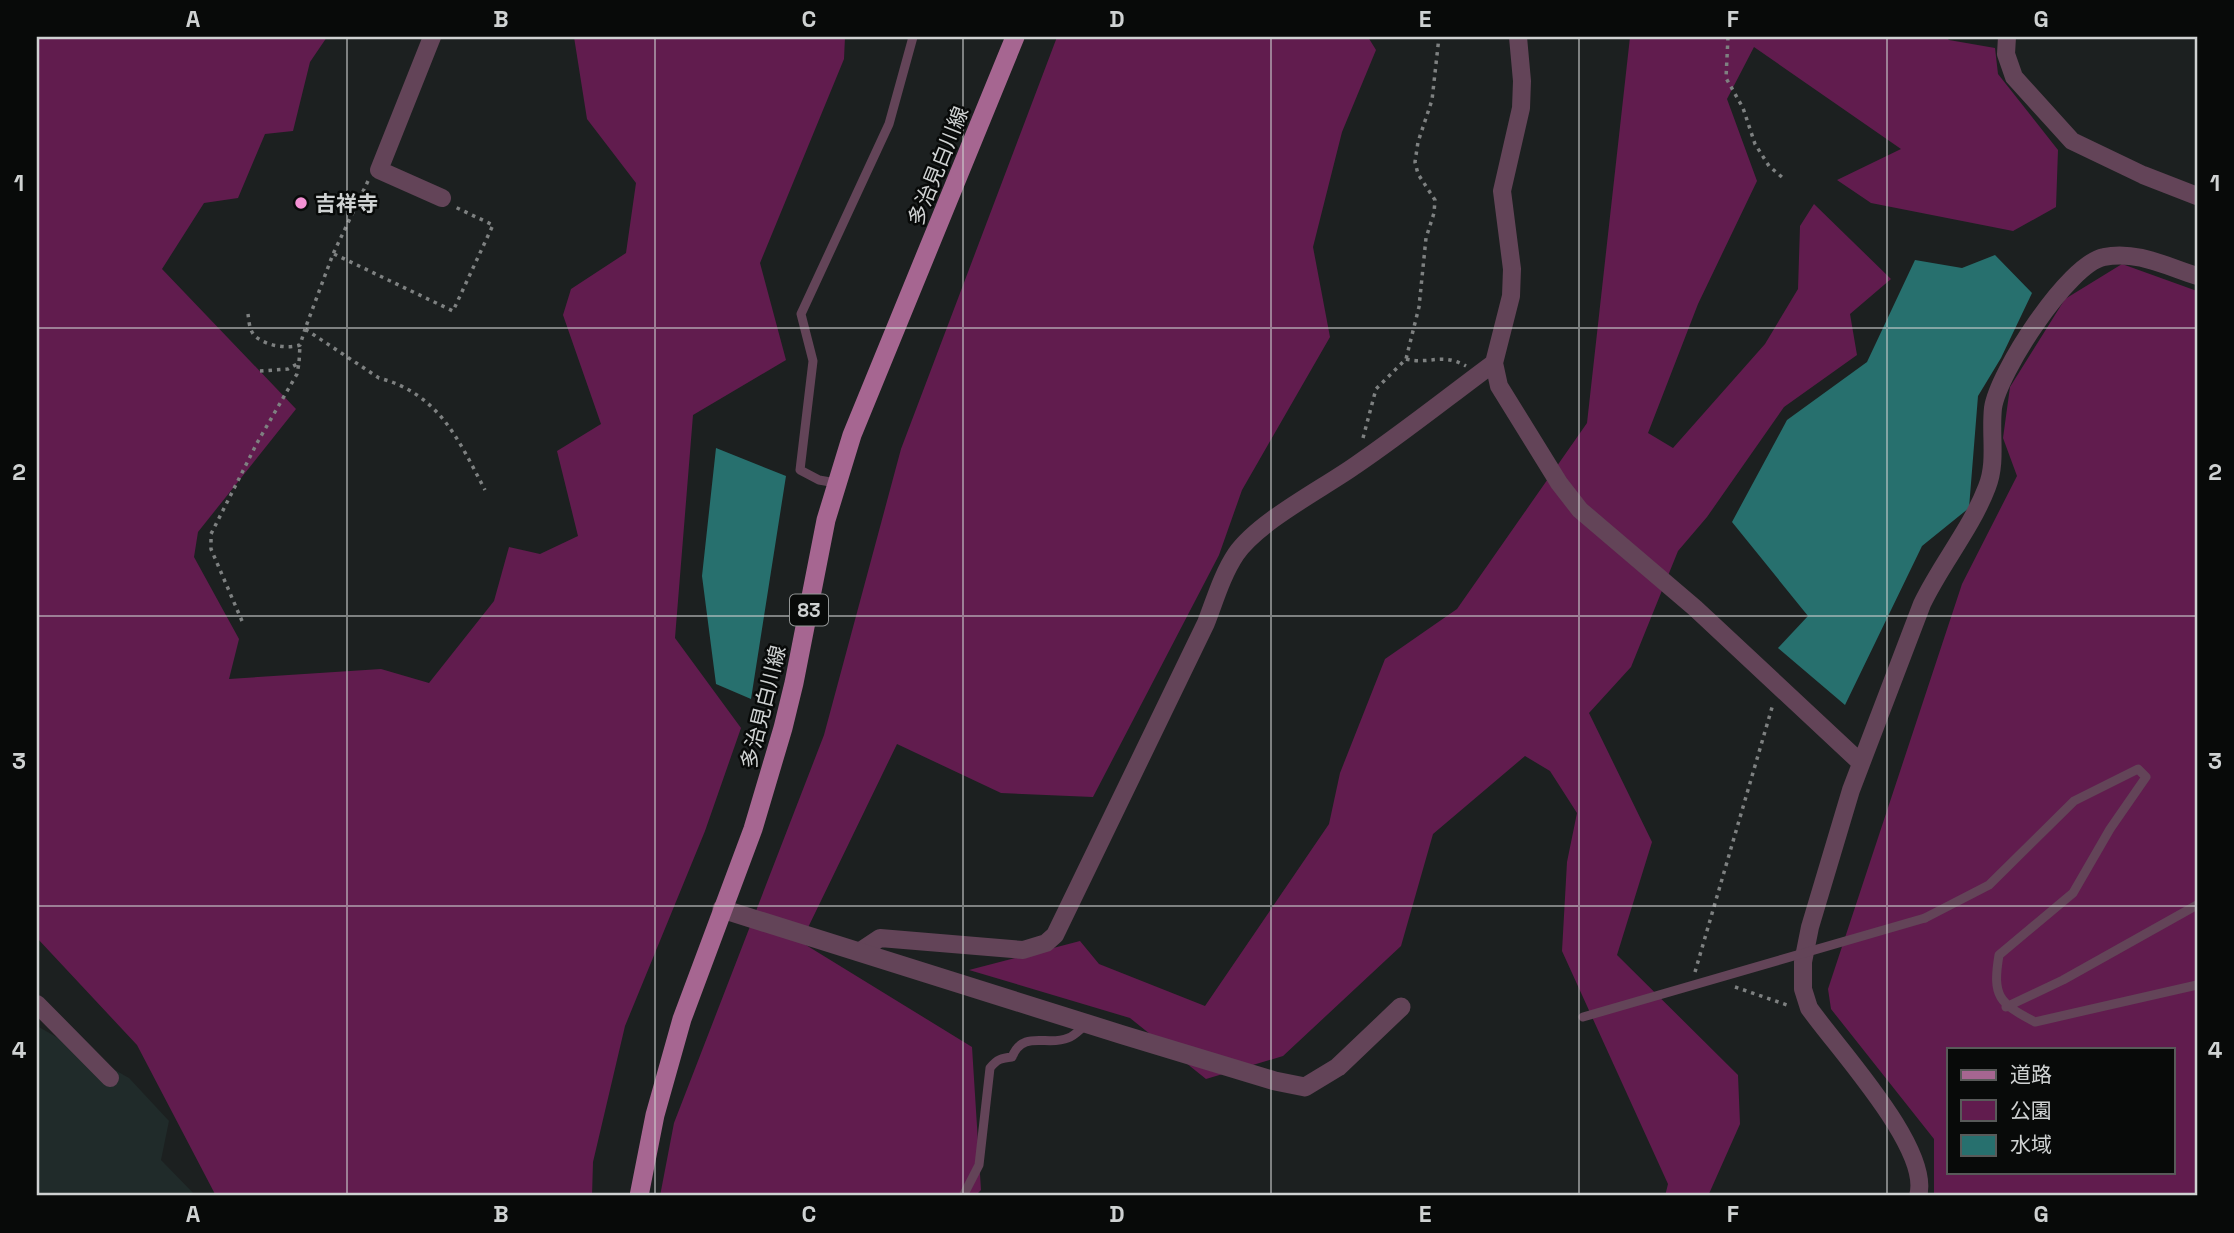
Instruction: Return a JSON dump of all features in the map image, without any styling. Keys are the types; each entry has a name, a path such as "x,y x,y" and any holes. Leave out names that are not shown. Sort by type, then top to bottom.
{"main road":[{"name":"多治見白川線","path":"639,1196 655,1115 682,1019 753,829 783,728 836,483 852,435 1015,37"}],"street":[{"path":"432,37 379,170 442,198"},
{"path":"859,952 880,938 1023,950 1046,943 1055,935 1206,623 1237,553 1277,518 1358,464 1487,369 1511,296 1513,269 1502,191 1521,108 1522,81 1518,37"},
{"path":"2007,37 2006,54 2014,77 2072,141 2143,175 2197,196"},
{"path":"1918,1196 1920,1189 1917,1167 1906,1140 1809,1008 1803,989 1803,962 1810,927 1837,829 1922,604 1988,486 1993,462 1993,407 2000,387 2045,310 2080,272 2101,257 2124,255 2145,259 2197,276"},
{"path":"1487,369 1559,483 1580,510 1695,608 1861,763"},
{"path":"722,909 1123,1035 1275,1081 1305,1087 1338,1067 1401,1007"},
{"path":"37,1004 110,1078"}],"lane":[{"path":"836,483 819,481 800,470 813,362 802,314 889,124 913,37"},
{"path":"1583,1017 1925,918 1989,885 2074,801 2138,768 2146,777 2109,829 2073,893 1999,955 1995,982 2006,1007 2035,1022 2197,985"},
{"path":"2006,1007 2063,980 2197,905"},
{"path":"963,1196 979,1165 990,1068 995,1061 1012,1056 1023,1042 1068,1039 1087,1024"}],"path":[{"path":"1358,464 1359,449 1370,419 1372,399 1376,389 1406,359 1416,318 1426,237 1434,213 1435,200 1418,174 1415,162 1418,142 1432,100 1439,37"},
{"path":"1728,37 1726,78 1744,108 1755,144 1769,166 1783,178"},
{"path":"242,621 211,549 212,534 257,443 297,374 300,345 333,254 370,177 379,170"},
{"path":"333,254 453,311 493,225 442,198"},
{"path":"248,314 249,327 255,336 268,343 289,348 300,345"},
{"path":"305,329 379,378 391,381 427,401 439,412 485,490"},
{"path":"1406,359 1417,362 1448,358 1487,369"},
{"path":"260,371 288,369 299,363"},
{"path":"1707,976 1694,972 1778,685"},
{"path":"1733,986 1797,1009 1809,1008"}],"shaded area":[{"path":"37,1026 129,1078 169,1121 161,1160 196,1196 37,1196"}],"green space":[{"path":"37,37 327,37 310,62 293,131 265,134 238,198 204,203 162,269 296,409 198,532 194,557 239,639 229,679 381,669 429,683 494,601 509,547 540,554 578,536 557,451 601,424 563,315 571,289 626,253 636,183 587,119 574,37 845,37 844,59 760,263 786,360 693,415 675,638 741,728 705,831 625,1026 593,1162 592,1196 216,1196 137,1045 37,938"},
{"path":"1057,37 1368,37 1376,50 1342,132 1313,247 1330,337 1242,490 1219,555 1093,797 1001,793 897,744 801,942 972,1047 981,1190 975,1196 660,1196 674,1123 824,735 901,449"},
{"path":"1630,37 1946,37 1949,40 1995,48 1998,74 2058,150 2056,207 2013,231 1871,203 1837,180 1901,149 1754,47 1727,99 1757,181 1698,304 1648,433 1673,448 1765,344 1798,289 1800,226 1814,204 1891,279 1850,314 1857,355 1784,407 1707,517 1678,551 1631,667 1589,713 1652,842 1617,955 1738,1075 1740,1124 1708,1196 1665,1196 1668,1184 1562,951 1567,862 1577,813 1550,771 1525,756 1433,834 1401,946 1283,1056 1206,1079 1130,1018 969,970 1080,941 1099,964 1205,1006 1329,824 1340,773 1385,659 1457,609 1587,423"},
{"path":"2122,264 2197,291 2197,1196 1934,1196 1934,1139 1831,1009 1828,989 1962,584 2017,476 2003,438 2010,387 2065,299"}],"water":[{"path":"1995,255 2032,293 2001,358 1978,396 1969,508 1922,546 1845,705 1778,648 1808,616 1732,522 1787,420 1867,362 1915,260 1962,268"},
{"path":"716,448 786,476 751,699 716,684 702,576"}],"place":[{"name":"吉祥寺","path":"301,203"}]}
